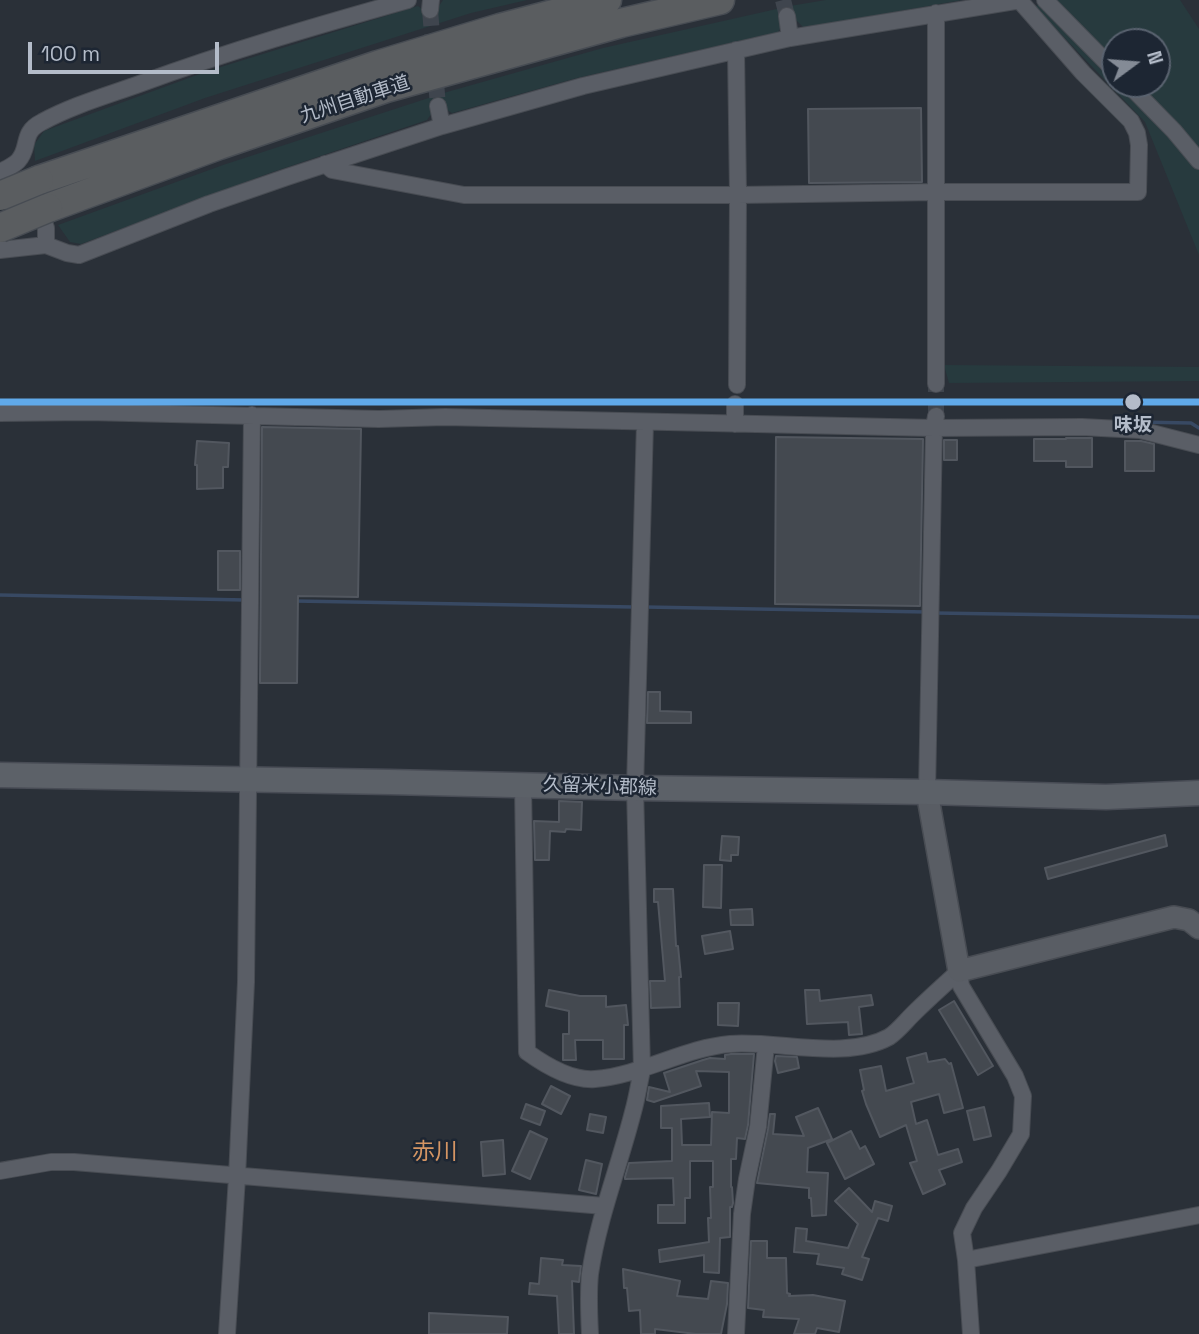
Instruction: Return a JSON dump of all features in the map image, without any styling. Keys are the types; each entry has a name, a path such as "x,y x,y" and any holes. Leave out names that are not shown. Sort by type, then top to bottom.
{"highway":[{"name":"九州自動車道","path":"0,196 39,180 378,65 500,28 607,0"},
{"name":"九州自動車道","path":"0,228 219,145 386,88 621,23 720,0"}],"main road":[{"name":"久留米小郡線","path":"0,775 1106,797 1199,793"}],"street":[{"path":"0,172 18,161 30,131 42,121 69,109 231,52 408,0"},
{"path":"1045,0 1101,57"},
{"path":"0,250 47,245 79,255 209,204 325,164 442,126 583,86 790,38 1021,1 1083,73 1131,121 1139,145 1138,192 464,195 332,170 325,164"},
{"path":"936,13 936,384"},
{"path":"787,16 790,38"},
{"path":"736,50 737,385"},
{"path":"1142,98 1199,161"},
{"path":"438,106 442,126"},
{"path":"18,161 47,228 47,245"},
{"path":"735,424 736,404"},
{"path":"0,413 88,412 379,419 446,417 735,424 935,422 1140,430 1199,445"},
{"path":"227,1334 246,982 252,415"},
{"path":"935,422 927,792 961,986 1015,1076 1023,1096 1021,1134 974,1208 962,1233 971,1334"},
{"path":"590,1334 590,1276 604,1206 633,1112 642,1070 635,788 645,423"},
{"path":"523,785 527,1052 564,1073 581,1078 595,1079 642,1070 704,1048 730,1044 835,1048 873,1043 890,1037 959,971 1174,917 1189,920 1199,928"},
{"path":"736,1334 742,1214 758,1127 766,1045"},
{"path":"0,1171 51,1162 74,1162 604,1206"},
{"path":"966,1260 1199,1215"}],"green space":[{"path":"443,0 527,0 471,13 205,98 35,161 34,145 44,131 208,71 418,6 432,17"},
{"path":"826,0 962,0 804,28 789,13 778,32 577,78 452,113 438,104 427,120 267,174 81,244 70,242 58,225 223,165 447,92 603,48"},
{"path":"1043,0 1180,0 1199,29 1199,255 1145,122 1122,98 1171,98 1171,28 1101,28 1101,76 1035,7"},
{"path":"944,365 1199,367 1199,381 949,383"}],"building":[{"path":"921,108 922,182 809,183 808,109"},
{"path":"262,427 361,429 358,597 298,596 297,683 260,683"},
{"path":"776,437 923,439 920,606 775,604"},
{"path":"1092,438 1092,467 1066,467 1066,461 1034,461 1034,439"},
{"path":"944,440 957,440 957,460 944,460"},
{"path":"197,441 229,443 228,467 223,467 223,488 197,489"},
{"path":"1125,441 1154,444 1154,471 1125,471"},
{"path":"218,551 240,551 240,590 218,590"},
{"path":"648,692 660,692 660,711 691,712 691,723 647,723"},
{"path":"559,801 582,802 581,830 550,831 549,860 535,860 534,821 559,822"},
{"path":"1165,835 1167,846 1048,879 1045,868"},
{"path":"722,836 739,837 738,855 731,855 731,861 720,860"},
{"path":"704,865 722,865 721,908 703,907"},
{"path":"654,889 673,889 676,946 681,977 680,1007 651,1008 650,981 665,981 658,902 654,902"},
{"path":"752,909 753,925 731,925 730,910"},
{"path":"730,931 733,949 705,954 702,936"},
{"path":"549,990 580,996 606,996 606,1007 626,1005 628,1025 624,1025 624,1059 603,1059 603,1040 575,1040 576,1060 563,1060 563,1034 569,1034 569,1011 546,1006"},
{"path":"805,990 819,990 820,1001 871,995 873,1005 859,1007 862,1034 849,1035 848,1022 807,1024"},
{"path":"954,1001 993,1066 978,1075 939,1010"},
{"path":"718,1003 739,1003 738,1026 718,1025"},
{"path":"926,1053 928,1062 945,1059 951,1063 963,1108 944,1113 939,1094 911,1102 916,1124 927,1120 938,1155 958,1149 962,1162 939,1170 945,1184 923,1194 910,1163 917,1161 906,1125 880,1137 862,1091 860,1070 881,1066 886,1091 914,1083 907,1058"},
{"path":"754,1054 745,1139 737,1138 736,1159 731,1159 733,1203 730,1207 730,1237 720,1238 719,1273 704,1272 704,1255 660,1262 659,1250 709,1242 708,1218 711,1218 713,1161 690,1161 690,1198 685,1198 685,1223 658,1223 658,1205 674,1205 673,1178 625,1179 629,1163 672,1161 672,1128 661,1128 661,1106 709,1103 710,1117 681,1119 682,1145 711,1145 712,1112 729,1113 729,1072 696,1071 701,1086 654,1102 647,1100 649,1087 670,1092 664,1073 710,1058 725,1059 725,1055"},
{"path":"776,1056 797,1057 799,1068 778,1073"},
{"path":"551,1086 570,1096 561,1114 542,1104"},
{"path":"526,1104 545,1111 540,1125 521,1118"},
{"path":"984,1107 991,1136 974,1140 967,1111"},
{"path":"818,1108 832,1139 808,1148 807,1172 828,1173 826,1215 812,1216 809,1188 757,1183 770,1114 775,1114 773,1134 804,1136 796,1117"},
{"path":"590,1114 606,1117 603,1133 587,1130"},
{"path":"530,1131 547,1139 530,1179 512,1171"},
{"path":"851,1131 860,1149 865,1146 874,1164 845,1179 827,1143"},
{"path":"503,1140 505,1174 483,1176 481,1142"},
{"path":"586,1160 602,1164 596,1194 579,1190"},
{"path":"849,1188 872,1212 875,1201 892,1206 888,1221 878,1218 862,1257 869,1259 862,1280 842,1274 844,1268 817,1264 819,1254 794,1252 796,1228 807,1229 806,1241 848,1248 858,1224 835,1201"},
{"path":"751,1241 767,1241 767,1258 786,1258 789,1296 813,1295 845,1301 839,1332 817,1328 815,1334 794,1334 799,1319 763,1317 764,1310 748,1308"},
{"path":"541,1258 563,1260 562,1265 581,1266 579,1282 572,1281 574,1334 559,1334 557,1296 529,1294 530,1283 539,1284"},
{"path":"623,1269 680,1281 677,1296 708,1299 711,1281 728,1283 721,1334 655,1329 655,1334 641,1334 640,1310 629,1311"},
{"path":"429,1313 508,1317 507,1334 429,1334"}],"waterway":[{"path":"1137,422 1191,423 1199,428"},
{"path":"0,595 245,600"},
{"path":"295,601 633,607"},
{"path":"645,607 927,612"},
{"path":"935,613 1199,617"}],"tunnel":[{"path":"783,0 787,16"},
{"path":"430,10 438,106"},
{"path":"936,384 936,416"}],"transit line":[{"path":"0,402 1199,402"}],"place":[{"name":"味坂","path":"1133,402"}],"district":[{"name":"赤川","path":"435,1153"}]}
